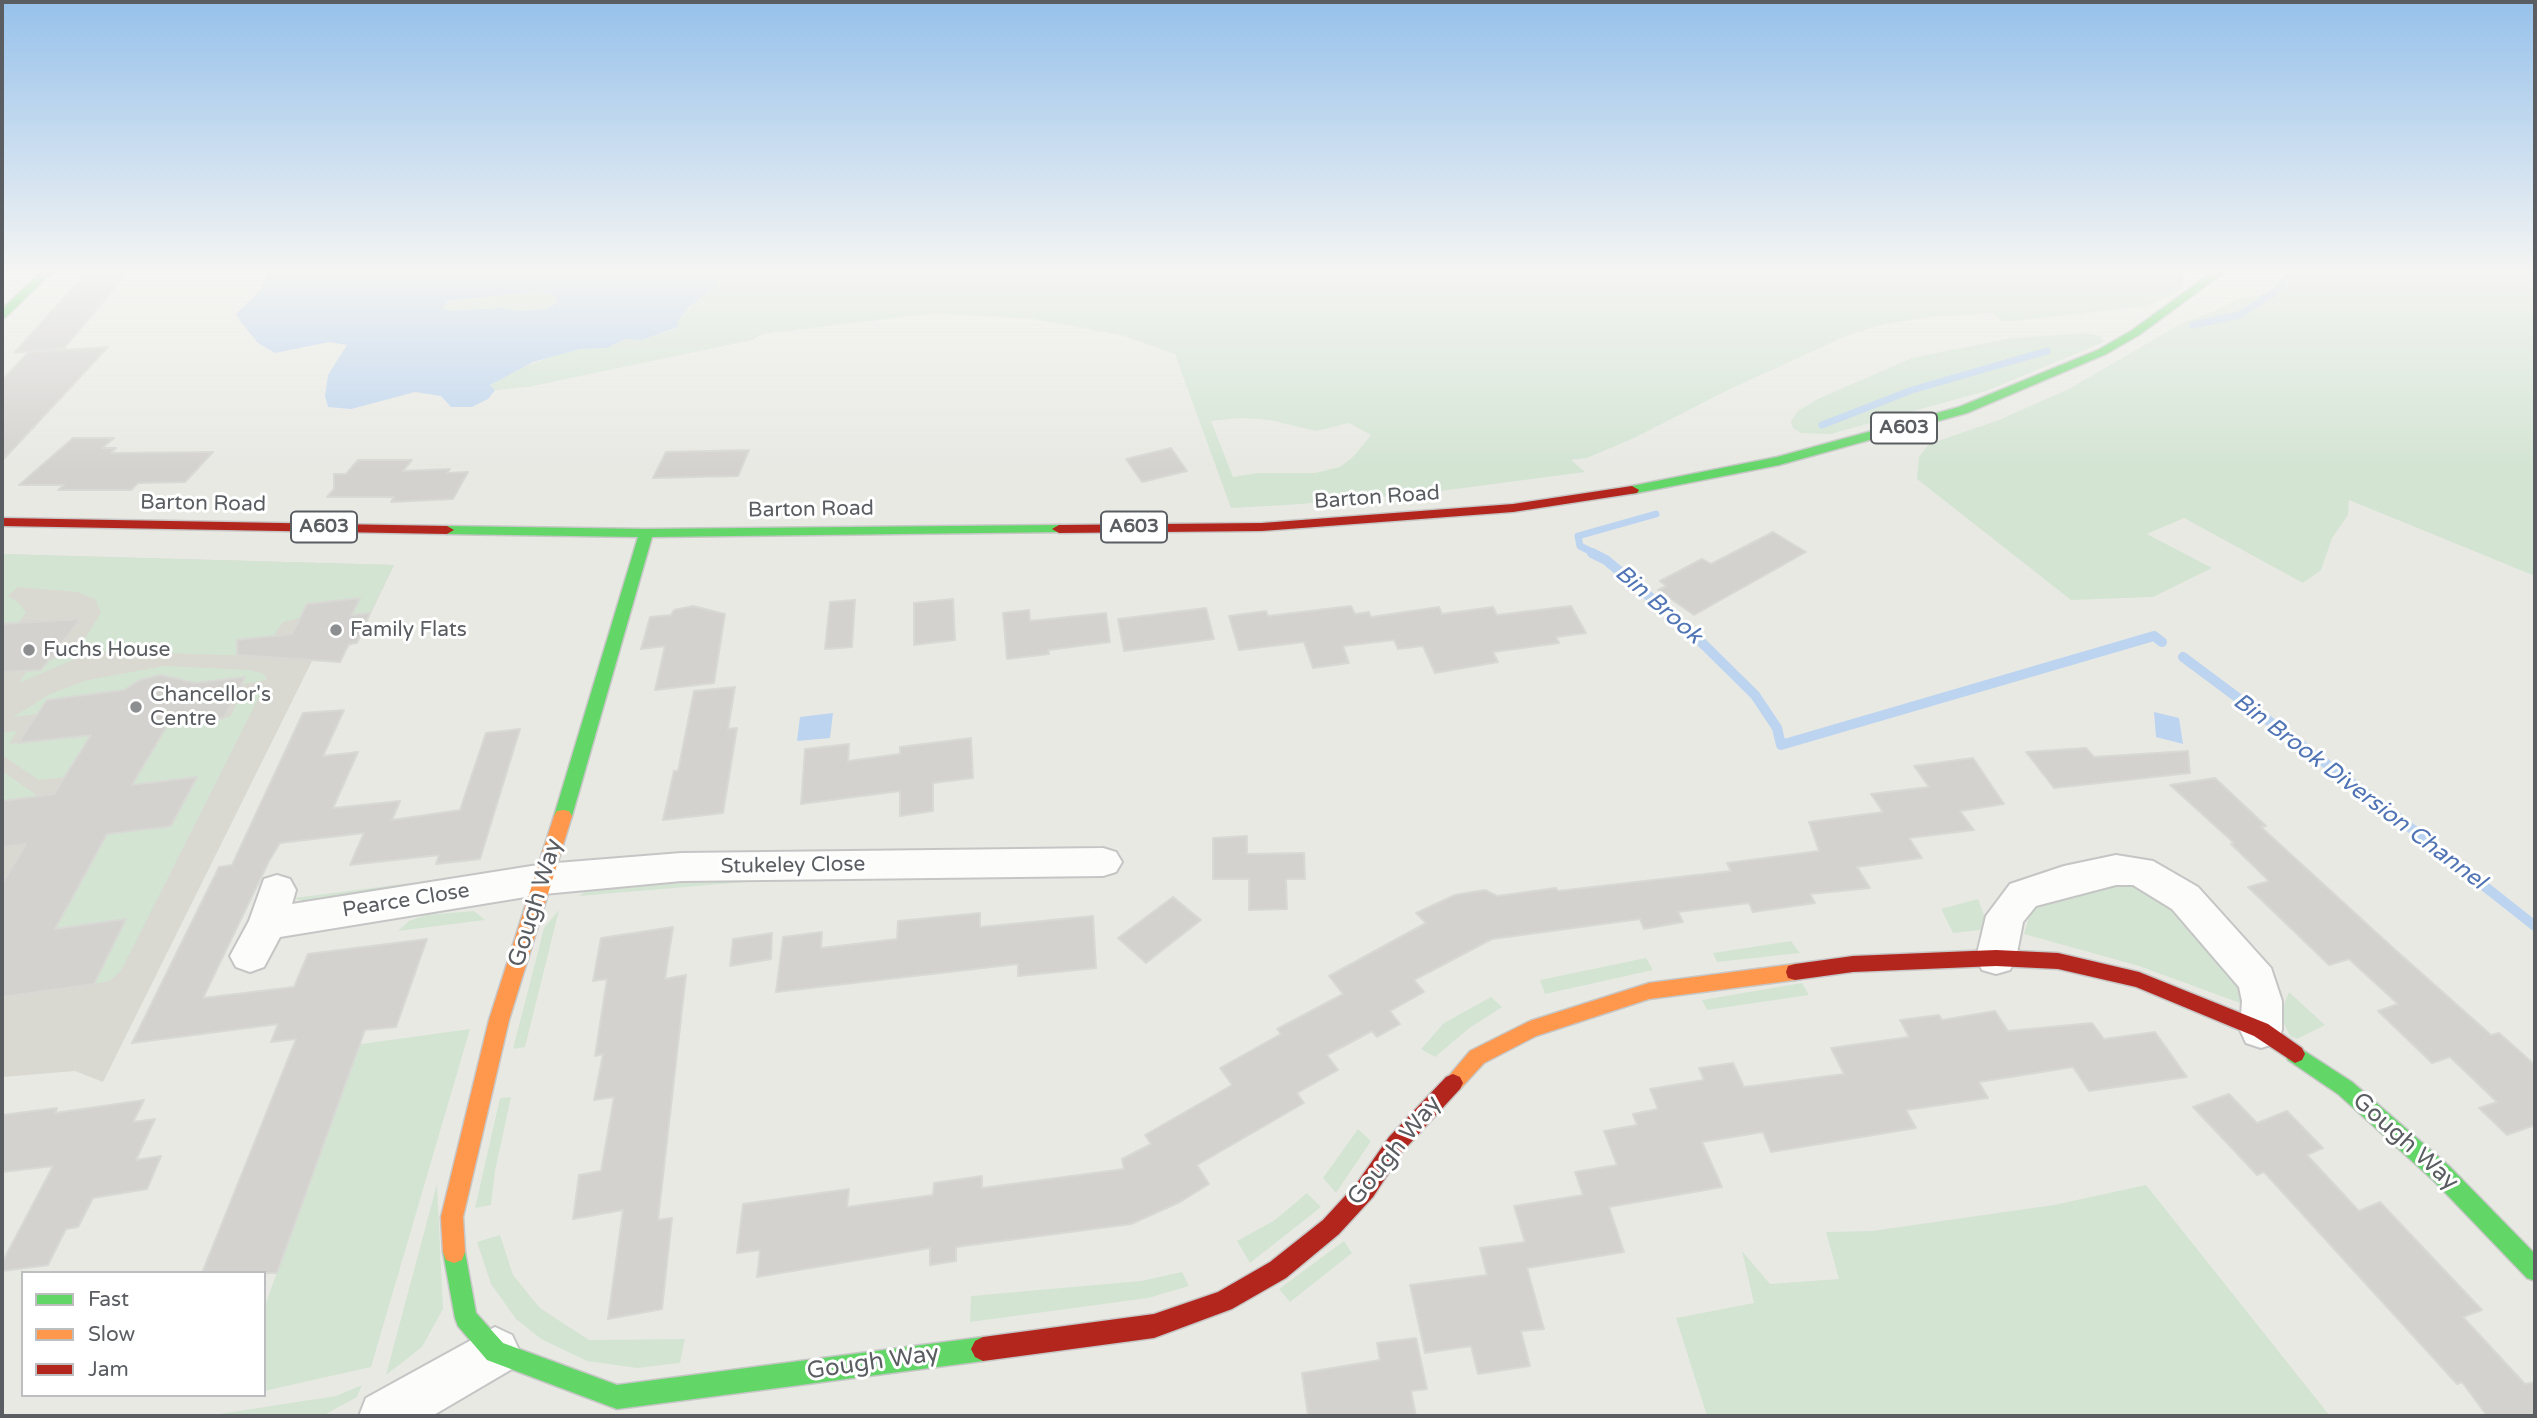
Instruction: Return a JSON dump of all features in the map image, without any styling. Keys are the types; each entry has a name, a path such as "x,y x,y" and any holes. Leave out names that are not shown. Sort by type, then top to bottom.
{"main road":[{"name":"Barton Road","path":"2,522 646,533 1262,527 1513,508 1620,492 1779,461 1962,410 2102,352 2128,337"},
{"name":"Gough Way","path":"646,533 544,879 499,1020 452,1217 454,1258 466,1318 495,1352 617,1397 1154,1326 1224,1301 1278,1270 1331,1227 1365,1190 1396,1144 1477,1057 1530,1029 1649,991 1853,964 1997,958 2057,961 2139,980 2261,1030 2345,1088 2442,1174 2535,1270"}],"street":[{"name":"Stukeley Close","path":"544,879 681,867 1044,851 1103,862"},
{"path":"1997,958 2006,916 2023,895 2090,875 2116,870 2140,871 2185,898 2258,980 2262,1001 2261,1030"},
{"name":"Pearce Close","path":"265,923 544,879"},
{"path":"384,1416 495,1352"}],"shaded area":[{"path":"2,554 394,565 359,638 352,645 325,648 315,655 103,1082 75,1071 2,1077"}],"green space":[{"path":"650,337 757,337 528,387 495,390 490,385 518,369 559,354 580,349 607,348 625,339 642,340"},
{"path":"1127,337 1843,337 1728,390 1636,437 1587,458 1571,460 1585,472 1418,494 1231,508 1175,354","holes":["1241,418 1270,420 1316,431 1349,423 1371,435 1353,457 1340,467 1315,473 1257,473 1233,477 1211,421"]},
{"path":"2101,337 2104,342 1986,391 1831,434 1801,433 1793,428 1791,421 1798,411 1818,399 1912,358 2012,338"},
{"path":"2158,337 2535,337 2535,576 2349,500 2348,515 2332,538 2321,570 2303,583 2184,518 2147,534 2212,568 2153,597 2071,600 1917,479 1919,457 1929,444 1999,420 2071,388"},
{"path":"2,554 394,565 370,613 352,615 360,598 307,604 300,618 283,622 259,656 163,653 129,658 128,645 75,659 19,683 26,672 80,646 101,613 96,600 78,592 18,587 8,596 20,604 26,613 19,622 2,624"},
{"path":"165,666 250,670 264,674 267,680 241,684 244,677 183,684 180,678 160,675 140,680 124,690 47,700 38,714 13,717 50,694 88,680"},
{"path":"264,687 121,971 109,981 94,984 125,919 55,929 107,834 171,826 196,778 132,785 167,726 230,717 244,689"},
{"path":"17,731 9,744 90,735 65,777 39,780 2,755 2,733"},
{"path":"2,771 38,796 2,801"},
{"path":"512,870 306,903 294,898"},
{"path":"747,871 745,882 579,896 591,887"},
{"path":"2130,880 2184,914 2243,978 2240,1003 2139,966 2024,934 2033,904"},
{"path":"1978,899 1989,929 1953,933 1941,909"},
{"path":"559,910 525,1047 513,1049 544,928"},
{"path":"474,911 485,920 398,931 409,921 426,915"},
{"path":"1791,941 1800,953 1717,962 1713,953"},
{"path":"1646,958 1653,970 1545,994 1540,980"},
{"path":"1802,983 1809,995 1707,1010 1702,1000"},
{"path":"2289,992 2325,1025 2297,1039 2290,1036 2280,1015"},
{"path":"1491,997 1502,1007 1468,1029 1435,1057 1421,1049 1444,1023"},
{"path":"470,1029 371,1367 266,1391 266,1303 353,1064 282,1073 289,1054"},
{"path":"511,1097 495,1171 491,1205 475,1208 500,1098"},
{"path":"1358,1129 1371,1141 1336,1193 1323,1178"},
{"path":"437,1184 443,1309 422,1347 386,1375"},
{"path":"2146,1185 2330,1416 1707,1416 1676,1318 1754,1303 1742,1251 1770,1284 1839,1279 1826,1232 1872,1231 2054,1205"},
{"path":"1307,1193 1321,1207 1250,1263 1237,1241 1275,1220"},
{"path":"500,1235 513,1275 540,1308 589,1340 685,1339 680,1363 637,1368 587,1361 541,1339 516,1319 491,1284 477,1242"},
{"path":"1344,1241 1352,1253 1290,1302 1279,1289"},
{"path":"1182,1272 1189,1286 1148,1298 970,1322 971,1296 1141,1281"},
{"path":"362,1385 357,1397 326,1414 206,1416 336,1396"}],"water":[{"path":"253,337 650,337 642,340 625,339 607,348 580,349 533,362 490,385 495,390 488,399 472,407 451,407 441,396 415,392 351,409 328,407 325,396 328,375 347,345 329,342 275,353"},
{"path":"2154,712 2179,718 2183,744 2156,737"},
{"path":"833,713 830,738 797,741 800,717"}],"building":[{"path":"28,337 73,337 64,348 14,353"},
{"path":"108,347 2,461 2,380 29,352"},
{"path":"73,438 114,438 102,448 116,448 111,453 213,452 185,482 138,483 131,490 58,490 64,485 19,485"},
{"path":"1171,448 1187,471 1142,482 1126,459"},
{"path":"749,450 738,476 653,478 666,452"},
{"path":"358,460 412,460 403,471 450,469 447,473 468,472 453,499 391,502 394,497 327,497 334,489 334,474 346,474"},
{"path":"1773,532 1806,552 1694,615 1658,590 1666,586 1660,581 1702,559 1711,564"},
{"name":"Family Flats","path":"360,598 352,615 370,613 357,643 349,644 340,662 237,655 237,640 292,634 307,604"},
{"path":"953,599 955,640 914,645 914,603"},
{"path":"855,600 852,647 825,649 830,602"},
{"path":"693,606 725,614 714,683 655,690 665,646 641,649 650,617 671,615 674,610"},
{"path":"1351,606 1355,614 1369,612 1371,617 1439,607 1442,614 1493,607 1497,615 1571,606 1586,633 1556,637 1559,643 1493,652 1498,662 1435,673 1423,646 1398,649 1394,640 1343,646 1349,663 1313,668 1304,642 1239,650 1229,616 1266,611 1268,616"},
{"path":"1206,608 1214,639 1124,651 1118,619"},
{"path":"1029,610 1030,621 1106,613 1110,642 1048,650 1049,654 1007,659 1003,613"},
{"name":"Fuchs House","path":"80,619 41,670 2,672 2,624"},
{"path":"160,675 196,683 245,677 224,718 167,726 132,785 197,777 171,826 107,834 55,929 126,919 94,984 2,997 2,884 26,844 2,847 2,801 54,794 91,735 18,743 47,700 124,690 140,680"},
{"path":"735,687 728,729 737,728 723,813 663,820 674,771 678,771 694,691"},
{"path":"344,710 323,756 358,752 333,808 400,801 392,820 460,810 486,733 520,729 480,859 436,864 439,855 350,865 364,833 280,843 269,861 203,998 294,987 308,954 427,939 396,1027 365,1030 277,1273 203,1271 296,1039 271,1042 278,1024 132,1043 219,867 232,865 303,713"},
{"path":"971,738 973,778 933,783 933,811 900,816 900,791 801,804 805,749 849,744 848,761 900,754 900,747"},
{"path":"2086,748 2094,757 2188,751 2190,773 2054,788 2026,752"},
{"path":"1973,758 2004,804 1960,811 1974,830 1909,838 1922,858 1857,867 1870,888 1810,894 1815,903 1753,912 1749,903 1678,912 1683,922 1644,929 1640,919 1492,939 1414,980 1424,992 1390,1011 1400,1024 1377,1037 1372,1031 1327,1055 1338,1070 1297,1093 1304,1103 1197,1165 1209,1184 1180,1202 1131,1224 956,1247 956,1261 930,1265 930,1248 757,1277 760,1250 737,1253 743,1204 849,1189 847,1207 933,1195 934,1183 982,1176 982,1188 1124,1169 1122,1159 1151,1144 1145,1135 1232,1085 1220,1068 1281,1034 1277,1029 1343,994 1329,976 1426,923 1416,913 1455,895 1485,890 1497,896 1731,871 1727,863 1819,851 1809,822 1883,812 1871,794 1929,787 1914,766"},
{"path":"2215,778 2266,826 2261,827 2391,946 2491,1035 2499,1033 2535,1065 2535,1125 2507,1135 2479,1108 2497,1102 2450,1057 2432,1063 2378,1011 2398,1004 2349,959 2329,965 2248,887 2269,881 2231,844 2234,843 2170,785"},
{"path":"1247,836 1247,854 1304,853 1305,879 1286,879 1287,909 1249,910 1249,879 1213,879 1213,838"},
{"path":"1173,897 1201,920 1146,963 1118,938"},
{"path":"980,913 980,927 1093,916 1096,968 1018,976 1018,964 776,992 783,937 822,932 821,948 897,939 898,921"},
{"path":"673,927 665,979 686,975 658,1220 672,1218 662,1309 608,1319 623,1210 573,1219 579,1175 601,1171 614,1097 594,1100 603,1054 595,1056 607,979 593,981 601,938"},
{"path":"772,933 771,959 730,966 733,939"},
{"path":"1995,1011 2008,1031 2092,1023 2104,1039 2155,1032 2187,1077 2089,1091 2073,1067 1979,1082 1988,1098 1906,1110 1916,1128 1771,1152 1763,1132 1702,1142 1722,1187 1609,1207 1624,1252 1527,1268 1544,1329 1521,1331 1530,1366 1478,1374 1471,1346 1425,1353 1410,1285 1487,1275 1480,1248 1525,1242 1514,1206 1583,1195 1575,1172 1617,1165 1604,1131 1637,1125 1633,1114 1658,1109 1650,1089 1704,1080 1699,1068 1733,1063 1744,1087 1844,1074 1831,1048 1909,1037 1900,1020 1939,1015 1942,1020"},
{"path":"2229,1094 2257,1123 2287,1111 2323,1148 2307,1155 2359,1211 2380,1202 2482,1310 2463,1317 2525,1384 2535,1382 2535,1416 2487,1416 2462,1382 2457,1384 2264,1172 2257,1175 2193,1107"},
{"path":"144,1100 133,1122 155,1119 136,1160 161,1156 147,1189 93,1198 78,1227 66,1229 48,1265 2,1271 2,1263 53,1166 2,1172 2,1115 57,1108 55,1113"},
{"path":"1416,1338 1427,1389 1411,1391 1416,1416 1308,1416 1302,1373 1380,1360 1377,1343"}],"waterway":[{"name":"Bin Brook","path":"1822,425 1912,390 2047,351"},
{"name":"Bin Brook","path":"1596,554 1580,546 1578,536 1656,514"},
{"name":"Bin Brook Diversion Channel","path":"1592,553 1606,560 1689,630 1755,695 1777,728 1781,745 2154,636 2162,642"},
{"name":"Bin Brook Diversion Channel","path":"2183,657 2379,803 2535,926"}],"traffic: fast":[{"path":"1632,490 1779,461 1963,410 2102,352 2128,337"},
{"path":"447,530 646,533 1059,529"},
{"path":"563,816 646,533"},
{"path":"2295,1054 2345,1088 2442,1174 2535,1270"},
{"path":"454,1252 466,1318 495,1352 617,1397 983,1349"}],"traffic: slow":[{"path":"454,1252 452,1217 499,1020 563,816"},
{"path":"1453,1083 1477,1057 1530,1029 1649,991 1795,972"}],"traffic: jam":[{"path":"1059,529 1262,527 1513,508 1632,490"},
{"path":"2,522 447,530"},
{"path":"1795,972 1853,964 1996,958 2058,961 2139,980 2261,1030 2295,1054"},
{"path":"983,1349 1154,1326 1224,1301 1278,1270 1331,1227 1365,1190 1396,1144 1453,1083"}],"place":[{"name":"Family Flats","path":"336,630"},
{"name":"Fuchs House","path":"29,650"},
{"name":"Chancellor's Centre","path":"136,707"}]}
